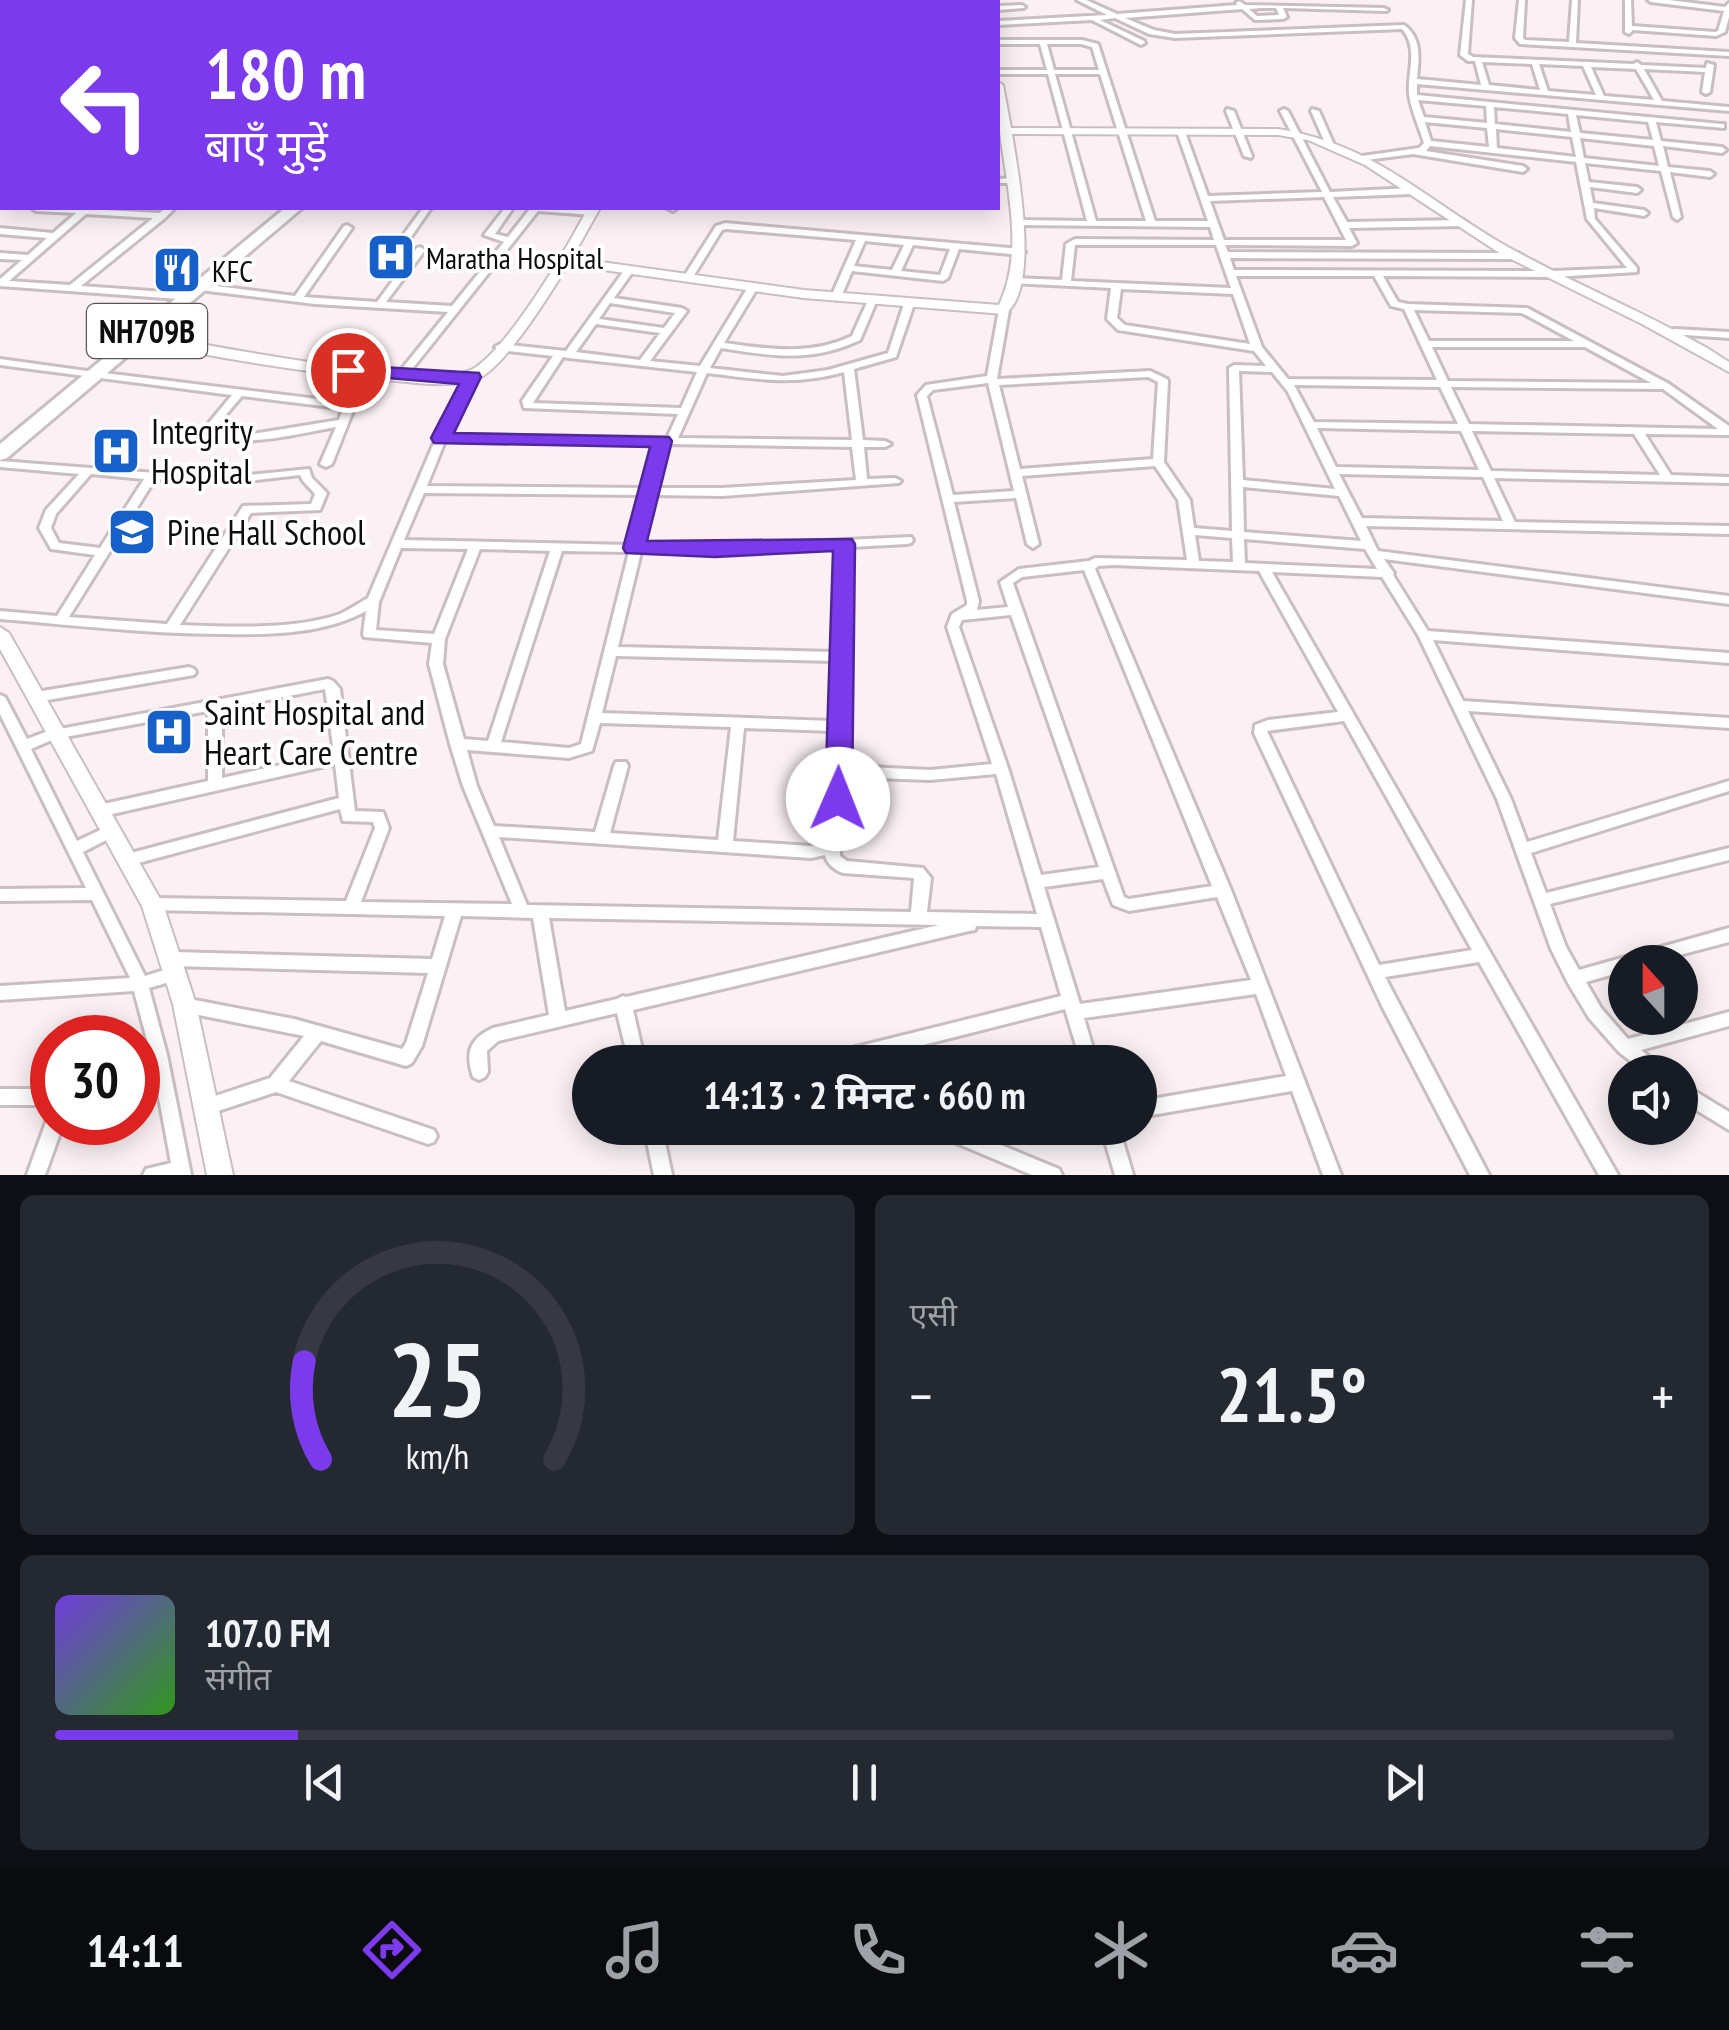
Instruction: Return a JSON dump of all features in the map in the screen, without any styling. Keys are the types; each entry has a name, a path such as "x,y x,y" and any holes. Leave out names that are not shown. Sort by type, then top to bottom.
{"highway":[{"name":"NH709B","path":"0,454 283,210"},
{"name":"NH709B","path":"136,336 292,210"},
{"name":"NH709B","path":"0,446 92,375"}],"street":[{"path":"1080,0 1152,32 1175,36 1404,26 1413,35 1414,97 1427,148 1362,159"},
{"path":"1144,0 1154,12"},
{"path":"1387,0 1384,10 1391,26"},
{"path":"1468,0 1464,54 1478,60 1709,70"},
{"path":"1522,0 1520,40 1729,54"},
{"path":"1572,44 1575,0"},
{"path":"1628,0 1628,53 1659,102"},
{"path":"1630,28 1719,34 1728,7 1651,0"},
{"path":"1680,2 1686,32"},
{"path":"1000,23 1096,20 1240,3 1255,18 1283,17 1279,8 1311,5 1384,10"},
{"path":"1311,5 1329,31"},
{"path":"1000,8 1022,7"},
{"path":"1096,20 1141,42"},
{"path":"1000,42 1092,44 1151,224"},
{"path":"1043,42 1092,224"},
{"path":"1706,92 1712,52"},
{"path":"1478,60 1486,88"},
{"path":"1534,63 1545,93"},
{"path":"1586,65 1601,97"},
{"path":"1000,72 1104,72"},
{"path":"1414,81 1729,109"},
{"path":"1414,97 1721,126"},
{"path":"1490,106 1493,150"},
{"path":"1230,111 1248,156"},
{"path":"1222,249 1351,244 1284,111"},
{"path":"1315,111 1330,145"},
{"path":"1230,274 1553,274 1634,270 1595,227 1572,114"},
{"path":"1420,119 1722,150"},
{"path":"1652,120 1677,216"},
{"path":"1032,544 992,381 1004,310 1015,282 1020,252 1018,224 1004,181 1001,131 1294,133 1362,159 1518,256 1675,332 1729,368"},
{"path":"1181,132 1257,348 1285,382 1311,425 1357,522 1424,634 1492,769 1574,978 1595,1013 1635,1055"},
{"path":"1428,143 1710,174"},
{"path":"1414,152 1523,169"},
{"path":"1585,184 1637,190"},
{"path":"1205,199 1412,191"},
{"path":"1588,205 1644,212"},
{"path":"68,210 162,216"},
{"path":"72,288 169,210"},
{"path":"401,246 426,210"},
{"path":"508,210 489,235 511,241"},
{"path":"401,376 534,210"},
{"path":"439,639 370,634 374,601 441,438 472,377 500,348 566,261 593,210"},
{"path":"0,283 84,211"},
{"path":"1343,225 1463,223"},
{"path":"1018,224 1214,224"},
{"path":"688,278 719,228 725,226 1020,252"},
{"path":"297,299 348,228"},
{"path":"0,231 56,236"},
{"path":"836,297 862,238"},
{"path":"894,274 910,242"},
{"path":"1066,284 1071,244 1075,242 1518,256"},
{"path":"848,268 943,278 956,246"},
{"path":"378,305 420,250"},
{"path":"0,256 29,258"},
{"path":"566,261 836,297 1004,310"},
{"path":"629,270 527,400 528,406 685,411"},
{"path":"1378,274 1394,304 1524,310 1665,386 1729,432"},
{"path":"1015,282 1236,291"},
{"path":"0,283 179,296"},
{"path":"1116,286 1112,319 1122,328 1257,348"},
{"path":"200,287 297,299 454,309"},
{"path":"456,744 577,753 587,747 634,548 666,441 753,287"},
{"path":"608,300 681,309 643,363"},
{"path":"718,345 788,354 840,345 856,338 872,300"},
{"path":"500,348 796,379 892,355 909,304"},
{"path":"1408,307 1511,525"},
{"path":"593,320 667,331"},
{"path":"1675,332 1729,335"},
{"path":"136,336 284,362 449,380 472,377"},
{"path":"1426,344 1592,344"},
{"path":"0,362 342,404 348,410 326,464"},
{"path":"849,368 862,483"},
{"path":"1239,568 1234,368 1272,369"},
{"path":"1084,1045 1000,768 952,627 957,617 968,612 973,601 924,390 992,381 1138,374 1161,377 1158,462 1182,494 1194,565"},
{"path":"1285,382 1665,386"},
{"path":"240,392 212,424 213,433 247,438 344,422"},
{"path":"1311,425 1729,432"},
{"path":"1636,430 1668,479"},
{"path":"441,438 885,444"},
{"path":"1016,473 1158,462"},
{"path":"0,464 220,482 304,471 322,496 312,508 247,509 172,627"},
{"path":"1333,470 1729,480"},
{"path":"88,471 50,513 46,528 55,546 103,552"},
{"path":"61,619 151,476"},
{"path":"420,489 722,492 895,481"},
{"path":"1238,483 1343,492"},
{"path":"948,499 1021,494"},
{"path":"1357,522 1729,530"},
{"path":"1189,531 1372,550 1729,600"},
{"path":"398,544 715,550 907,540"},
{"path":"844,544 837,840 832,848 833,858 843,866 918,872 923,878 918,918"},
{"path":"476,545 439,639 436,664 456,744 522,911"},
{"path":"493,747 557,547"},
{"path":"1223,890 1124,905 1118,901 1006,582 1012,575 1114,561 1388,574"},
{"path":"1091,565 1261,986 1332,1175"},
{"path":"1264,569 1609,1175"},
{"path":"0,615 273,630 343,617 374,601"},
{"path":"957,617 1016,610"},
{"path":"0,633 36,697 43,739 98,894 184,1005 220,1175"},
{"path":"1424,634 1729,658"},
{"path":"610,651 842,658"},
{"path":"36,697 189,672"},
{"path":"43,739 328,684 333,689 351,820 374,815 380,818 382,828 351,908"},
{"path":"0,700 43,739 127,860 152,904 181,1172 152,1175"},
{"path":"215,704 215,786"},
{"path":"1459,706 1729,723"},
{"path":"1348,716 1268,725 1260,734 1375,972 1480,1175"},
{"path":"594,718 840,726"},
{"path":"725,847 738,723"},
{"path":"79,847 104,826 215,786 341,758"},
{"path":"601,838 622,766"},
{"path":"839,771 930,775 1000,768"},
{"path":"1525,850 1729,786"},
{"path":"127,860 346,802"},
{"path":"488,831 811,852 832,848"},
{"path":"1542,900 1729,854"},
{"path":"1034,882 1109,872"},
{"path":"0,895 98,894"},
{"path":"152,904 1046,921"},
{"path":"184,1005 318,1032 406,1058 414,1046 456,910"},
{"path":"540,911 558,1018"},
{"path":"479,1072 476,1058 484,1038 622,1002 991,920"},
{"path":"1693,945 1729,935"},
{"path":"1375,972 1482,955"},
{"path":"0,992 161,975 438,966"},
{"path":"1574,978 1608,969"},
{"path":"902,1045 1071,1006 1261,986"},
{"path":"622,1002 633,1045"},
{"path":"1625,1047 1729,1019"},
{"path":"206,1107 276,1084 318,1032"},
{"path":"1157,1107 1297,1082"},
{"path":"276,1084 428,1136"},
{"path":"0,1097 30,1097"},
{"path":"1698,1100 1725,1116"},
{"path":"36,1175 47,1145"},
{"path":"657,1145 663,1175"},
{"path":"982,1145 1053,1175"},
{"path":"1115,1145 1124,1175"}],"place":[{"name":"Maratha Hospital","path":"391,257"},
{"name":"KFC","path":"177,270"},
{"name":"Integrity Hospital","path":"116,451"},
{"name":"Pine Hall School","path":"132,532"},
{"name":"Saint Hospital and Heart Care Centre","path":"169,732"}],"route":[{"path":"348,370 449,380 472,377 441,438 662,441 634,548 715,550 844,544 838,799"}]}
